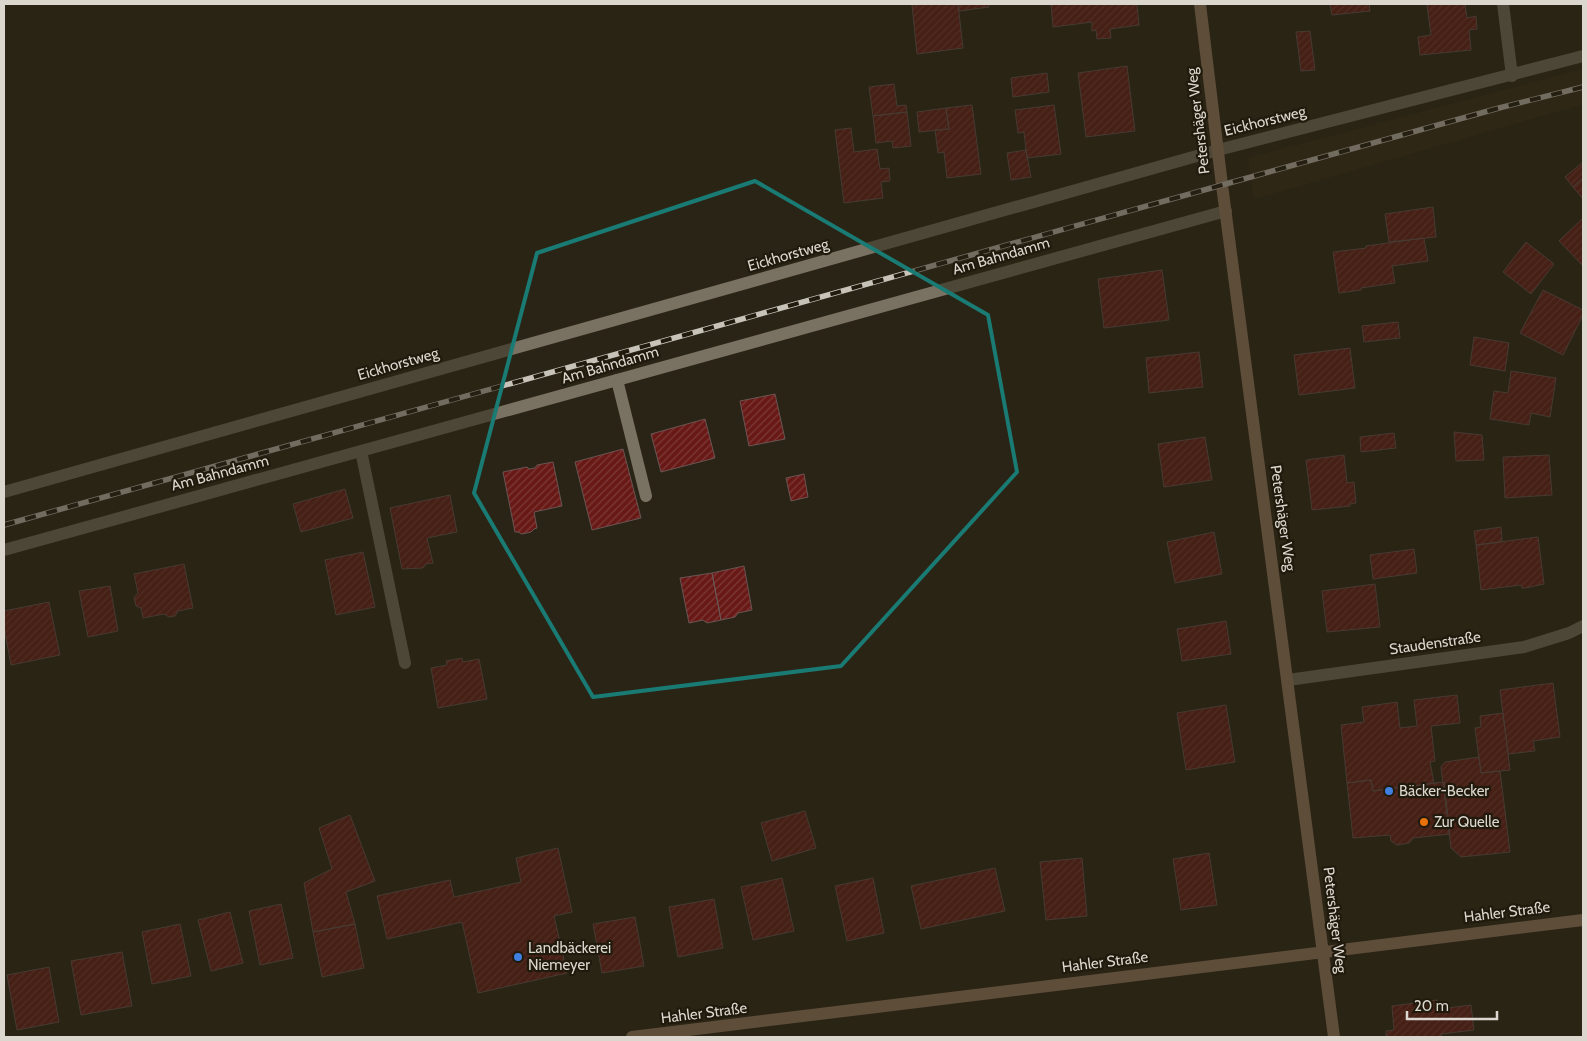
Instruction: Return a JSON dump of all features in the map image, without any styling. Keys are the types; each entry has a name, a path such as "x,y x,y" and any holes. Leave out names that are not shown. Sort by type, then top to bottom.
{"street":[{"name":"Petershäger Weg","path":"1200,4 1334,1037"},
{"path":"1503,4 1512,76"},
{"name":"Eickhorstweg","path":"4,492 1218,150 1512,76 1583,56"},
{"name":"Am Bahndamm","path":"4,550 1226,211"},
{"path":"617,380 646,496"},
{"path":"361,451 405,663"},
{"name":"Staudenstraße","path":"1288,680 1524,647 1569,633 1583,626"},
{"name":"Hahler Straße","path":"632,1037 809,1017 1322,950 1583,920"}],"highlighted area":[{"path":"755,181 988,315 1017,472 841,666 593,697 474,493 537,253"}],"shaded area":[{"path":"1583,69 1583,104 1254,199 1248,158"}],"building":[{"path":"958,4 963,48 917,54 912,5"},
{"path":"958,4 988,4 989,7 959,11"},
{"path":"1051,4 1137,4 1139,25 1110,29 1111,38 1097,39 1096,30 1092,31 1092,22 1053,27"},
{"path":"1330,4 1369,4 1370,11 1332,15"},
{"path":"1465,4 1467,18 1476,16 1477,29 1469,30 1471,50 1420,55 1418,37 1431,35 1427,5"},
{"path":"1310,31 1315,70 1301,71 1296,32"},
{"path":"1127,66 1135,131 1086,137 1078,73"},
{"path":"1047,73 1049,92 1013,97 1011,78"},
{"path":"894,84 897,106 906,105 907,112 873,116 869,87"},
{"path":"972,105 981,174 947,178 944,152 938,153 935,130 949,129 946,108"},
{"path":"1054,105 1061,154 1027,158 1024,132 1018,133 1015,110"},
{"path":"946,108 949,129 919,132 917,112"},
{"path":"907,112 911,146 893,148 892,141 876,143 873,116"},
{"path":"851,128 854,152 877,149 880,169 889,168 890,181 881,182 883,198 844,203 835,130"},
{"path":"1026,150 1031,177 1011,180 1007,153"},
{"path":"1583,162 1583,178 1573,187 1565,177"},
{"path":"1583,178 1583,199 1573,187"},
{"path":"1433,207 1436,237 1389,242 1385,214"},
{"path":"1583,218 1583,266 1559,241"},
{"path":"1424,238 1428,261 1392,266 1395,283 1339,293 1333,252"},
{"path":"1526,242 1554,264 1531,294 1503,272"},
{"path":"1162,270 1169,320 1104,328 1098,279"},
{"path":"1543,290 1583,310 1583,315 1563,355 1520,333"},
{"path":"1398,322 1400,338 1364,342 1362,326"},
{"path":"1474,337 1509,343 1505,371 1470,365"},
{"path":"1350,348 1355,388 1299,395 1294,355"},
{"path":"1199,352 1203,387 1149,393 1146,358"},
{"path":"1511,371 1556,378 1550,417 1531,413 1529,425 1490,419 1494,391 1508,393"},
{"path":"775,394 785,439 749,446 740,401"},
{"path":"705,419 715,458 661,472 651,434"},
{"path":"1454,432 1482,435 1484,460 1456,461"},
{"path":"1394,433 1396,448 1361,452 1360,437"},
{"path":"1205,437 1212,480 1164,487 1158,444"},
{"path":"623,449 641,518 592,530 575,462"},
{"path":"1344,455 1347,483 1354,482 1356,503 1350,504 1350,506 1312,510 1306,460"},
{"path":"1549,455 1552,495 1505,498 1503,457"},
{"path":"553,462 562,506 534,512 537,528 522,534 515,532 503,472 527,467 529,469 535,468 537,465"},
{"path":"804,474 808,497 791,501 786,478"},
{"path":"345,489 353,518 301,532 293,504"},
{"path":"450,495 457,532 427,538 433,563 426,564 423,568 402,569 390,508"},
{"path":"1501,527 1502,542 1476,545 1474,531"},
{"path":"1214,532 1222,574 1175,583 1167,542"},
{"path":"1538,537 1544,584 1525,588 1522,588 1521,585 1481,590 1476,545"},
{"path":"1414,549 1417,573 1373,579 1370,555"},
{"path":"363,552 375,607 336,615 325,560"},
{"path":"184,564 193,608 178,611 175,616 169,617 164,614 143,618 141,608 136,606 134,598 138,593 134,574"},
{"path":"744,566 752,610 721,620 712,573"},
{"path":"712,573 721,620 707,623 703,620 689,623 680,578"},
{"path":"1375,584 1380,627 1327,632 1322,591"},
{"path":"110,586 118,631 88,637 79,591"},
{"path":"49,602 60,655 11,665 4,627 4,611"},
{"path":"1226,621 1231,654 1182,661 1177,629"},
{"path":"462,658 463,662 479,659 487,699 438,708 431,668 447,665 446,661"},
{"path":"1553,683 1560,737 1533,741 1535,751 1508,754 1500,690"},
{"path":"1457,695 1460,723 1431,726 1435,761 1430,762 1434,783 1373,791 1371,780 1347,783 1341,725 1364,722 1362,707 1397,702 1400,728 1417,726 1414,700"},
{"path":"1226,705 1235,762 1186,770 1177,713"},
{"path":"1503,713 1510,770 1481,773 1475,728 1481,727 1480,716"},
{"path":"1479,757 1481,773 1500,771 1510,852 1461,857 1451,848 1441,767 1445,762"},
{"path":"1371,780 1373,791 1444,782 1450,834 1413,838 1409,843 1397,845 1391,841 1390,835 1353,838 1347,783"},
{"path":"805,811 816,848 772,861 761,823"},
{"path":"350,815 375,881 346,892 355,924 313,932 304,883 332,869 319,828"},
{"path":"558,848 572,912 554,916 567,973 478,993 462,922 387,939 377,896 450,880 454,897 521,882 516,858"},
{"path":"1209,853 1217,905 1181,910 1173,859"},
{"path":"1082,858 1087,916 1046,920 1040,862"},
{"path":"995,868 1005,911 921,929 911,886"},
{"path":"782,878 794,931 753,940 741,887"},
{"path":"873,878 884,933 847,941 835,886"},
{"path":"714,899 723,948 678,957 669,907"},
{"path":"281,904 293,958 260,965 249,911"},
{"path":"230,912 243,963 211,971 198,920"},
{"path":"635,917 644,966 602,973 593,924"},
{"path":"180,924 191,976 152,984 142,932"},
{"path":"355,924 364,968 322,977 313,932"},
{"path":"122,952 132,1006 81,1015 71,961"},
{"path":"49,967 59,1022 17,1030 7,975"},
{"path":"1437,1000 1439,1009 1471,1005 1474,1030 1441,1034 1442,1037 1386,1037 1386,1031 1394,1030 1392,1006"}],"railway":[{"path":"4,525 1499,108 1583,87"}],"place":[{"name":"Bäcker-Becker","path":"1389,791"},
{"name":"Zur Quelle","path":"1424,822"},
{"name":"Landbäckerei Niemeyer","path":"518,957"}]}
